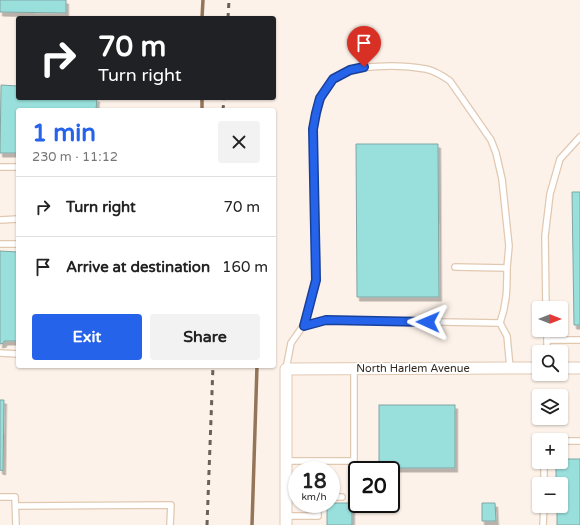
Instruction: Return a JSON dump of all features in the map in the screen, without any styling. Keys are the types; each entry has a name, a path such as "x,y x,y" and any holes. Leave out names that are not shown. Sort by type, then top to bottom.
{"street":[{"name":"North Harlem Avenue","path":"286,369 532,368"},
{"path":"568,368 580,368"},
{"path":"286,369 286,521"}],"lane":[{"path":"286,369 291,343 304,326 316,280 313,129 316,113 320,98 333,79 350,70 364,67 407,67 440,74 450,81 490,140 496,153 502,179 509,246 507,296 505,309 500,323 507,336 510,368"},
{"path":"546,301 545,236 550,194 560,159 580,137"},
{"path":"0,167 16,167"},
{"path":"0,220 16,219"},
{"path":"0,244 16,244"},
{"path":"455,267 507,268"},
{"path":"304,326 326,320 500,323"},
{"path":"547,345 547,340 580,340"},
{"path":"0,354 16,354"},
{"path":"286,461 354,461 354,369"},
{"path":"568,441 580,441"},
{"path":"0,497 15,497 16,525"},
{"path":"16,506 171,505 170,525"},
{"path":"286,521 318,516 318,513"},
{"path":"543,525 544,513"}],"building":[{"path":"0,0 66,0 66,13 0,12"},
{"path":"1,85 16,86 16,100 97,100 96,108 16,108 16,153 0,153"},
{"path":"356,144 438,144 439,297 357,297"},
{"path":"572,192 580,192 580,325 574,325"},
{"path":"0,251 16,252 16,341 4,341 4,343 0,344"},
{"path":"0,400 4,400 3,471 0,470"},
{"path":"379,405 455,405 455,468 400,468 400,461 379,461"},
{"path":"568,459 580,459 580,525 557,525 557,513 568,513 568,477 556,477 556,469 568,469"},
{"path":"340,503 348,503 348,513 352,513 352,525 327,525 327,513 340,513"},
{"path":"482,503 495,503 496,521 482,521"}],"waterway":[{"path":"202,16 203,0"},
{"path":"202,100 202,108"},
{"path":"252,525 257,368"}],"railway":[{"path":"228,16 229,0"},
{"path":"223,108 224,100"},
{"path":"207,525 213,368"}],"route":[{"path":"364,67 350,70 333,79 320,98 316,113 313,129 316,280 304,326 326,320 428,322"}]}
